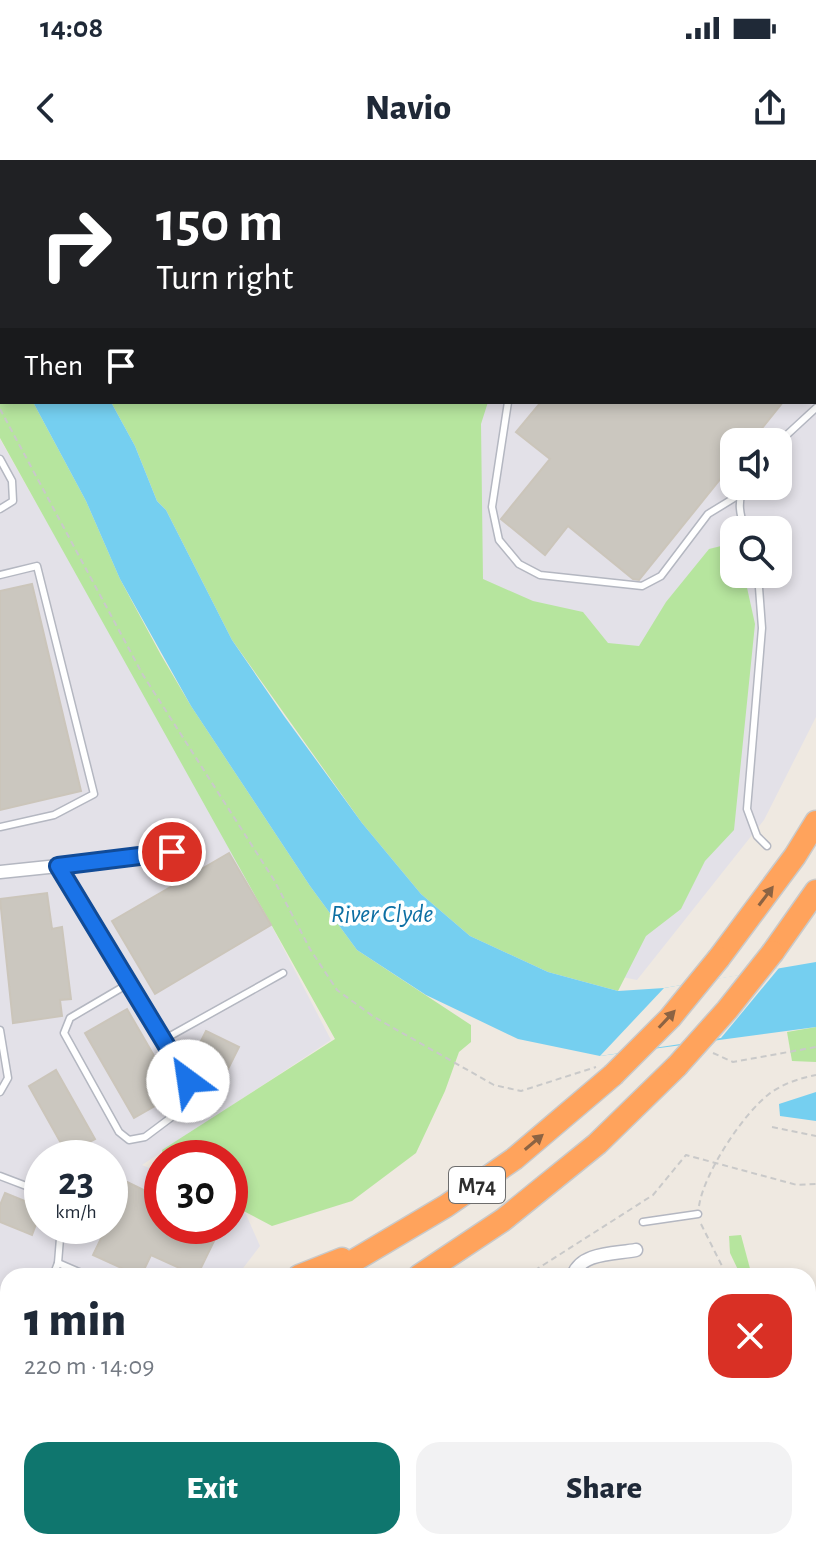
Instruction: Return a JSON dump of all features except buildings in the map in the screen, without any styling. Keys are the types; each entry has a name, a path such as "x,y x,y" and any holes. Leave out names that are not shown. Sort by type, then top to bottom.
{"highway":[{"name":"M74","path":"342,1268 397,1237 514,1159 605,1071 670,1018 795,856 816,822"},
{"name":"M74","path":"444,1268 597,1144 677,1066 727,1010 816,891"},
{"name":"M74","path":"431,1268 503,1220"},
{"name":"M74","path":"319,1268 397,1237"}],"street":[{"path":"0,872 58,866 188,1081"},
{"path":"576,1268 583,1260 636,1250"}],"lane":[{"path":"508,404 492,507 499,540 519,564 540,575 642,586 661,576 708,514 731,500"},
{"path":"792,430 816,408"},
{"path":"0,459 12,481 13,491 13,501 0,509"},
{"path":"0,575 37,566 94,794 54,815 0,827"},
{"path":"759,588 762,628 747,809 757,836 767,846"},
{"path":"58,866 201,849"},
{"path":"163,1040 283,973"},
{"path":"129,984 70,1018 64,1033 119,1132 129,1140 145,1137 189,1104 188,1081"},
{"path":"0,1030 8,1078 0,1092"},
{"path":"0,1176 24,1185"},
{"path":"643,1222 698,1214"},
{"path":"56,1268 60,1244"},
{"path":"58,1263 70,1268"}],"path":[{"path":"0,409 143,675 257,853 310,949 337,990 374,1017 494,1085 521,1091 577,1073 605,1071"},
{"path":"706,1050 733,1062 816,1047"},
{"path":"723,1268 706,1238 698,1214 701,1190 714,1161 770,1093 798,1079 816,1075"},
{"path":"772,1127 816,1136"},
{"path":"539,1268 653,1195 686,1155 797,1185 816,1184"}],"shaded area":[{"path":"120,404 816,404 816,717 764,820 637,980 552,963"},
{"path":"0,439 225,836 331,1040 180,1140 144,1140 144,1244 248,1244 248,1219 260,1246 243,1268 0,1268"}],"green space":[{"path":"0,404 34,404 86,501 120,579 191,706 310,886 357,950 471,1025 471,1042 459,1052 416,1153 352,1201 272,1226 248,1213 248,1140 178,1140 335,1039 0,438"},
{"path":"112,404 487,404 481,424 483,579 533,601 583,612 608,643 639,646 666,602 709,549 720,546 720,588 747,588 755,624 734,830 705,861 681,909 646,936 618,991 548,972 470,936 421,894 362,823 232,640 166,510 157,501 135,446"},
{"path":"816,1027 816,1062 792,1061 787,1032"},
{"path":"741,1235 750,1268 737,1268 730,1253 729,1236"}],"water":[{"name":"River Clyde","path":"34,404 112,404 135,446 157,501 166,510 232,640 362,823 421,894 470,936 548,972 618,991 664,988 816,962 816,1027 600,1056 518,1039 426,995 357,950 310,886 191,706 120,579 86,501"},
{"path":"816,1092 816,1121 780,1116 779,1104"}],"pier":[{"path":"779,968 721,1038 600,1056 664,988"}],"route":[{"path":"172,852 58,866 188,1081"}]}
